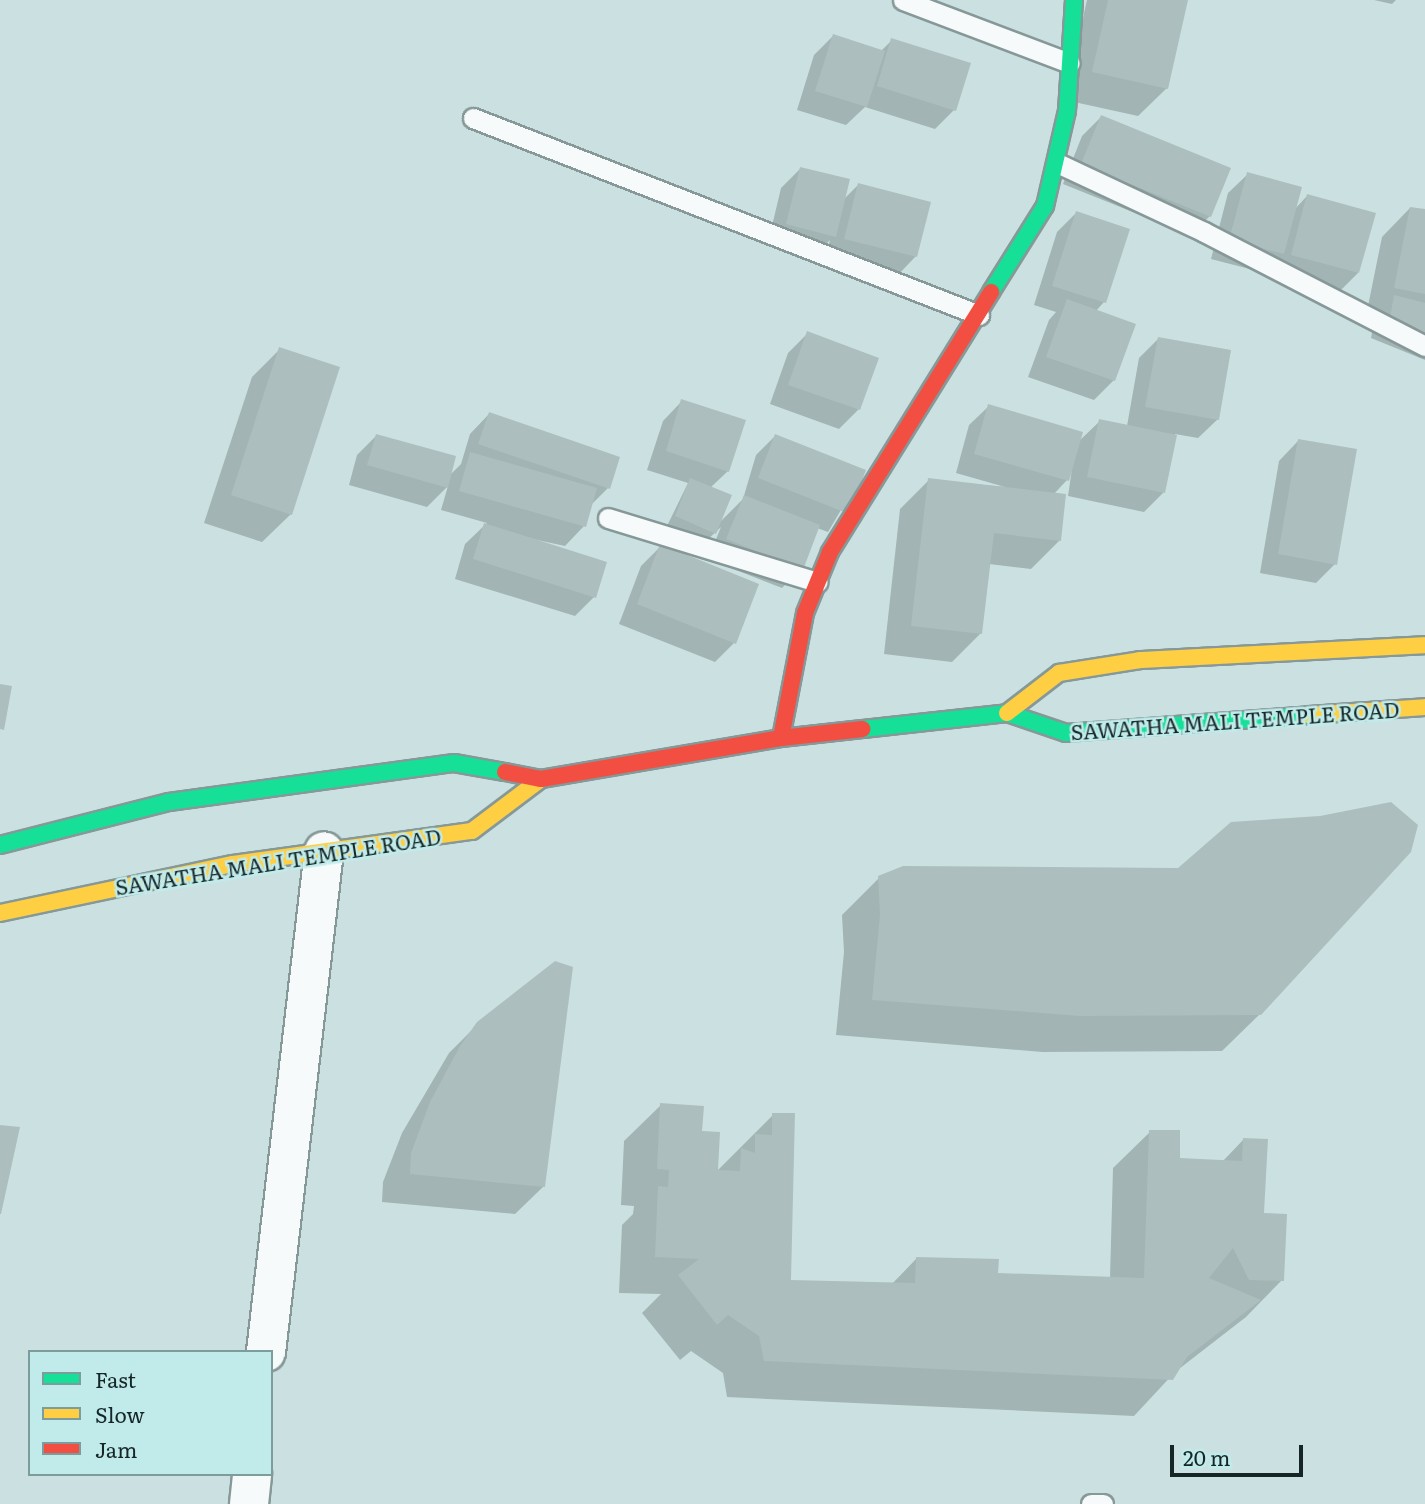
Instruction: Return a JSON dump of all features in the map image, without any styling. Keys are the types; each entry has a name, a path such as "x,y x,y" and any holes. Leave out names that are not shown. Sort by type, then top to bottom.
{"street":[{"path":"781,738 805,613 830,552 1045,206 1057,163 1070,63 1074,0"},
{"path":"1007,713 1059,673 1073,670 1140,660 1425,645"},
{"name":"SAWATHA MALI TEMPLE ROAD","path":"0,845 169,802 454,763 541,779 781,738 1007,713 1066,733 1425,707"},
{"name":"SAWATHA MALI TEMPLE ROAD","path":"0,913 233,864 472,831 541,779"},
{"path":"266,1350 324,851"},
{"path":"248,1504 252,1476"}],"lane":[{"path":"903,0 1070,63"},
{"path":"473,118 979,315"},
{"path":"1057,163 1425,346"},
{"path":"608,518 817,582"},
{"path":"1091,1504 1103,1504"}],"building":[{"path":"1108,0 1188,0 1168,89 1092,72"},
{"path":"833,34 885,51 867,107 815,91"},
{"path":"891,38 971,63 956,111 877,86"},
{"path":"1101,115 1231,168 1211,217 1081,164"},
{"path":"800,167 850,179 836,237 786,224"},
{"path":"1247,172 1302,187 1284,254 1229,240"},
{"path":"858,183 931,202 917,257 844,239"},
{"path":"1307,194 1376,213 1359,273 1291,255"},
{"path":"1410,207 1425,209 1425,294 1394,288"},
{"path":"1076,211 1130,229 1106,303 1052,286"},
{"path":"1394,295 1425,303 1425,333 1390,318"},
{"path":"1067,299 1136,324 1115,381 1046,357"},
{"path":"807,331 879,358 860,410 788,385"},
{"path":"1158,337 1231,350 1219,420 1145,407"},
{"path":"279,347 340,367 292,515 231,495"},
{"path":"681,399 746,420 729,472 666,451"},
{"path":"988,404 1083,432 1069,481 974,454"},
{"path":"489,412 620,457 610,489 478,444"},
{"path":"1099,419 1177,435 1165,493 1087,477"},
{"path":"376,434 456,456 448,488 367,465"},
{"path":"775,434 866,470 849,514 758,478"},
{"path":"1298,439 1357,449 1337,565 1278,554"},
{"path":"470,452 597,488 586,527 459,491"},
{"path":"690,478 732,495 716,534 675,516"},
{"path":"928,478 1066,494 1061,541 994,533 982,634 911,626"},
{"path":"744,495 820,525 803,570 726,539"},
{"path":"484,523 607,562 596,598 473,559"},
{"path":"660,544 759,584 736,644 637,604"},
{"path":"0,684 12,686 4,730 0,729"},
{"path":"1391,802 1418,825 1411,852 1261,1015 1080,1016 872,1000 880,915 878,876 903,866 1178,868 1231,822 1320,816"},
{"path":"555,961 573,967 545,1187 410,1174 411,1153 430,1102 460,1046 477,1022"},
{"path":"660,1103 704,1106 702,1131 720,1132 718,1170 740,1171 741,1148 755,1153 755,1134 772,1135 772,1113 795,1113 791,1280 915,1283 916,1257 999,1259 998,1273 1144,1278 1149,1130 1180,1130 1180,1158 1242,1161 1243,1138 1268,1139 1264,1213 1287,1214 1284,1281 1249,1280 1233,1248 1209,1278 1261,1300 1187,1357 1173,1380 764,1361 759,1336 728,1315 717,1325 678,1275 699,1259 655,1257 658,1186 668,1187 669,1170 657,1169"},
{"path":"0,1125 20,1127 1,1214 0,1214"}],"traffic: fast":[{"path":"991,292 1045,206 1067,111 1074,0"},
{"path":"863,729 1007,713 1066,733 1309,715"},
{"path":"0,845 169,802 454,763 505,772"}],"traffic: slow":[{"path":"1007,713 1059,673 1140,660 1425,645"},
{"path":"1309,715 1425,707"},
{"path":"0,913 233,864 472,831 541,779"}],"traffic: jam":[{"path":"781,738 805,613 830,552 991,292"},
{"path":"505,772 541,779 781,738 863,729"}]}
